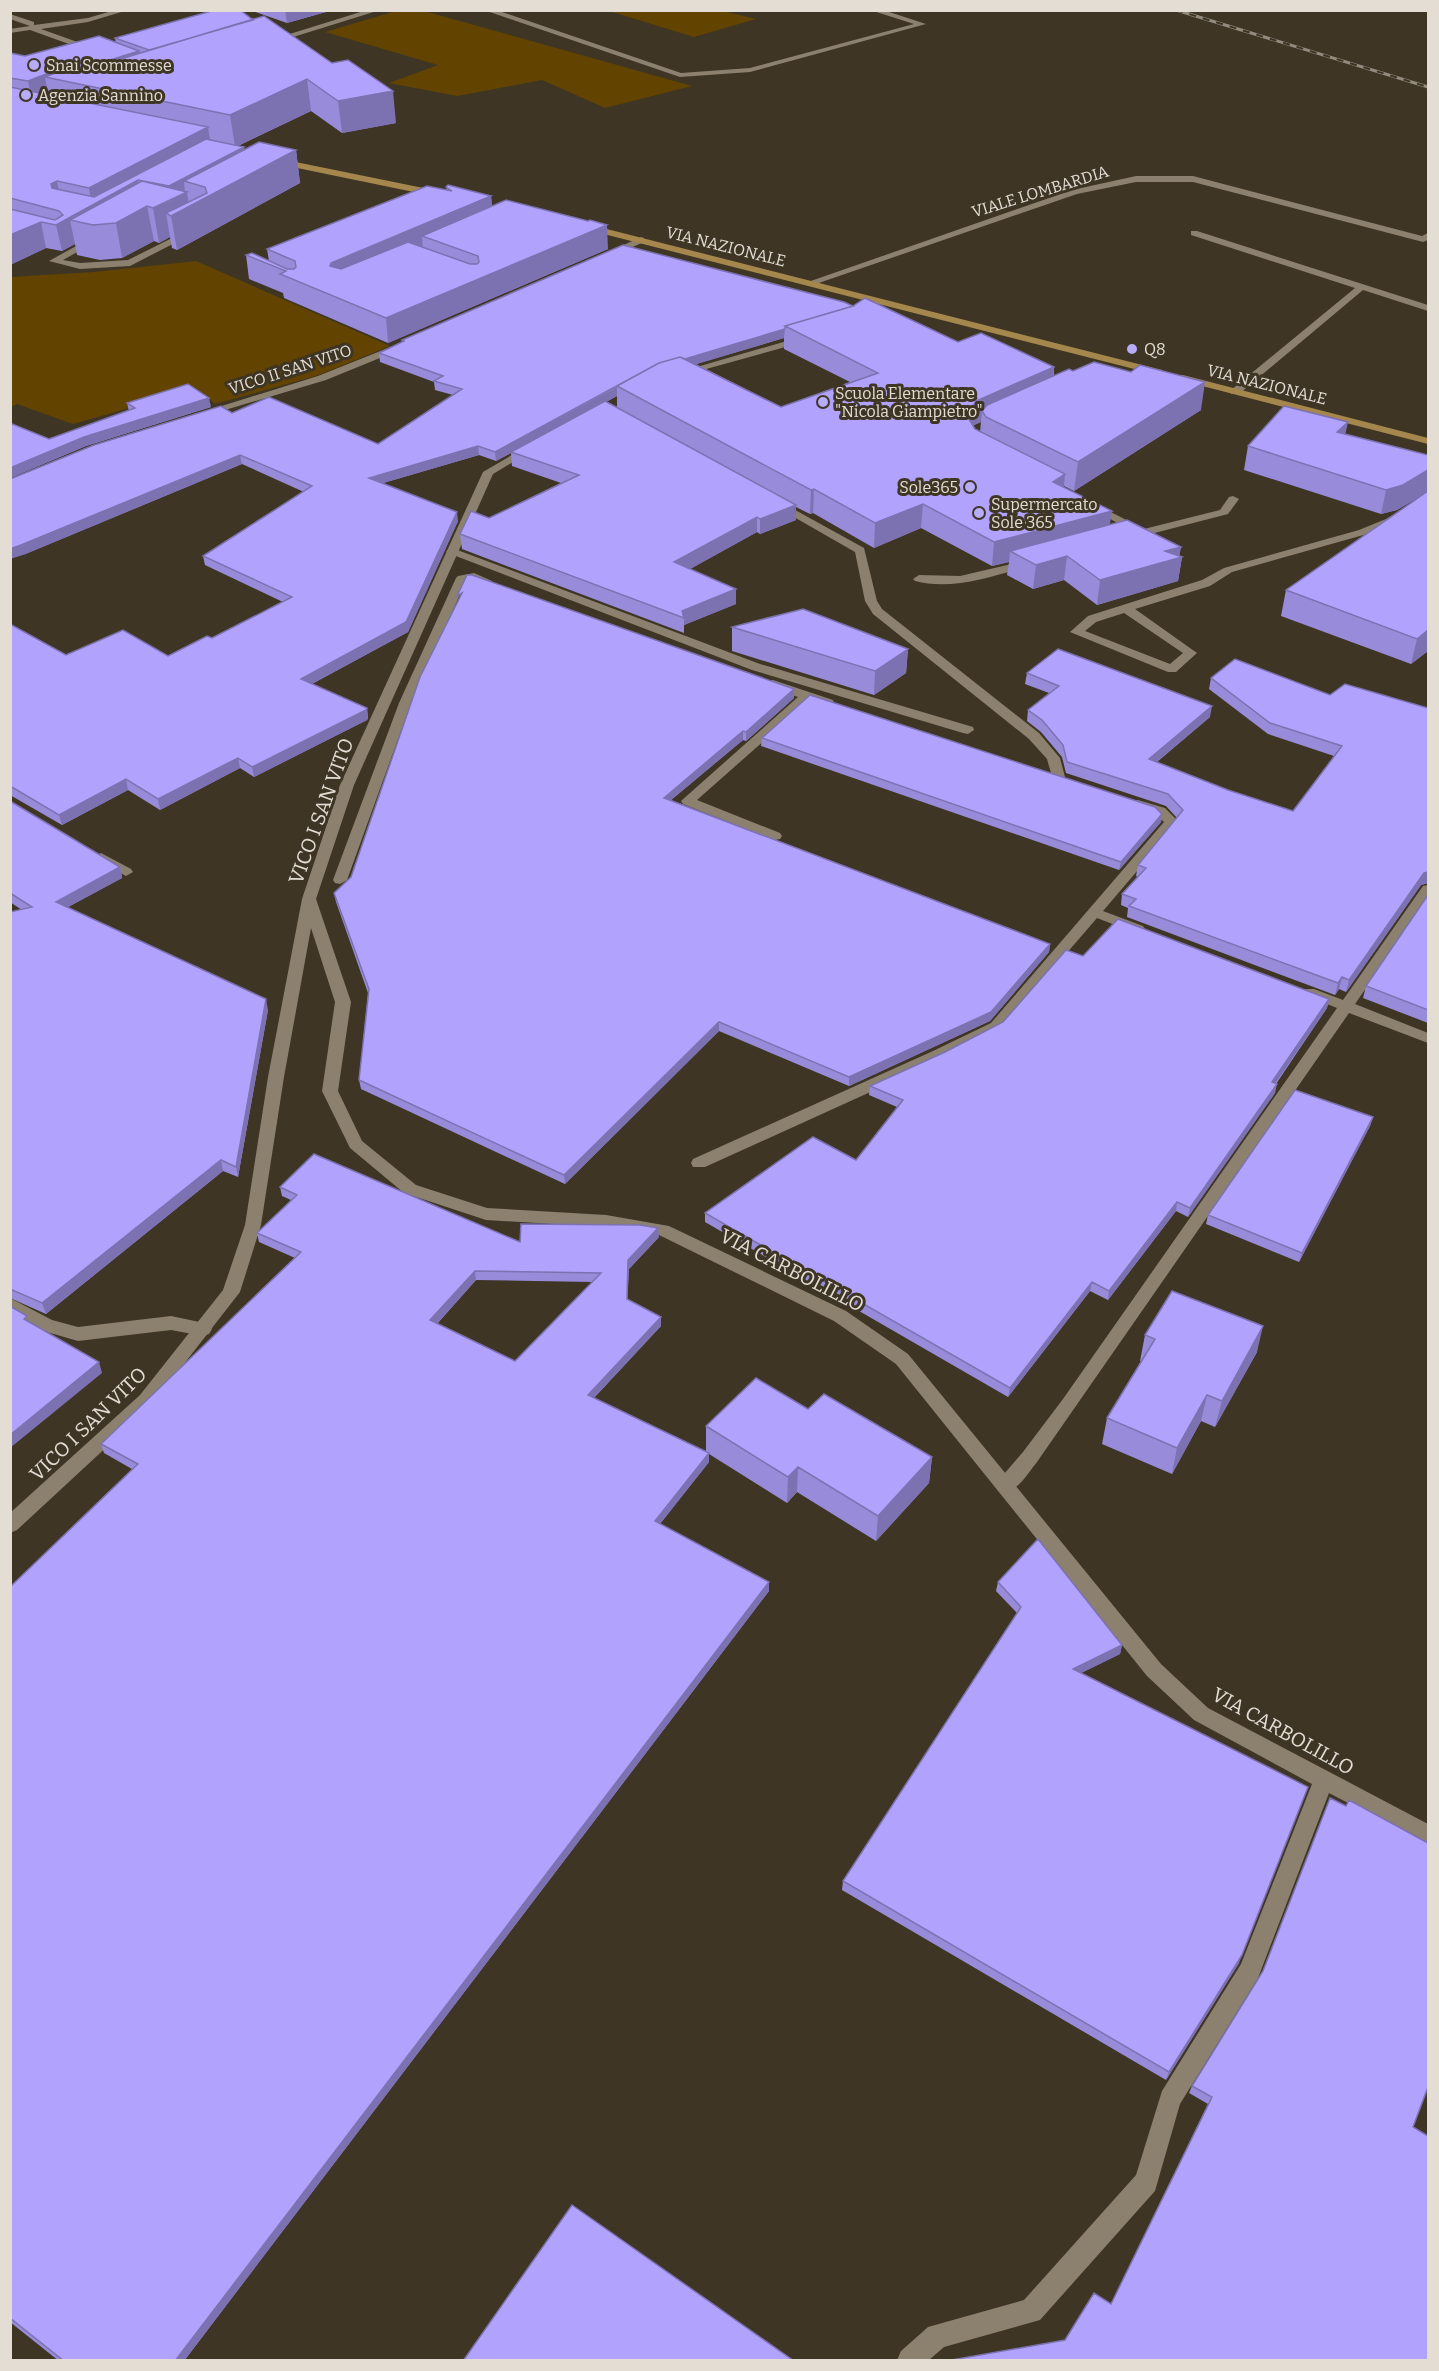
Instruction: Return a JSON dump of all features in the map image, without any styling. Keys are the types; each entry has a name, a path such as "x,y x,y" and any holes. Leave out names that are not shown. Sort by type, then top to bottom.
{"main road":[{"path":"271,163 444,195"},
{"name":"VIA NAZIONALE","path":"575,225 883,301 1428,441"}],"street":[{"path":"14,30 88,20 125,10"},
{"path":"267,42 377,10"},
{"path":"487,10 680,75 750,70 922,24 873,10"},
{"path":"11,17 104,55"},
{"name":"VIALE LOMBARDIA","path":"810,284 1076,192 1136,178 1193,179 1426,237"},
{"path":"426,203 444,195"},
{"path":"106,233 54,261 80,266 130,263 197,230"},
{"path":"1194,233 1428,308"},
{"path":"601,258 640,240"},
{"path":"1235,392 1361,287"},
{"path":"863,315 883,301"},
{"path":"664,379 817,336"},
{"name":"VICO II SAN VITO","path":"189,418 322,378 412,341"},
{"path":"1100,372 1117,361"},
{"name":"VICO I SAN VITO","path":"10,1525 146,1400 231,1292 253,1225 276,1077 309,899 347,785 488,472 543,441"},
{"path":"762,495 860,550 871,601 877,611 1034,736 1053,758 1064,779 1036,770"},
{"path":"1126,609 1191,654 1172,669 1076,632 1092,619 1206,584 1228,570 1391,522 1421,504 1428,497"},
{"path":"1121,539 1224,512 1233,499"},
{"path":"1081,501 1143,533"},
{"path":"452,551 756,666 968,730"},
{"path":"919,579 936,582 964,580 1042,559"},
{"path":"340,880 405,703 462,578 474,577 496,585"},
{"path":"574,613 840,707"},
{"path":"775,836 688,801 807,696"},
{"path":"699,1163 938,1055 996,1026 1172,822 1160,811 1126,800"},
{"path":"87,849 126,872"},
{"path":"1005,1486 1030,1457 1069,1404 1348,1007 1428,889"},
{"name":"VIA CARBOLILLO","path":"309,899 343,1002 330,1090 356,1144 410,1189 486,1214 606,1221 663,1230 840,1316 902,1359 1154,1670 1201,1714 1428,1835"},
{"path":"1094,912 1149,933"},
{"path":"1291,986 1428,1038"},
{"path":"10,1304 46,1325 78,1335 171,1323 203,1329"},
{"path":"910,2361 937,2336 1031,2311 1146,2182 1170,2099 1250,1970 1324,1780"}],"shaded area":[{"path":"396,11 424,11 692,86 605,108 542,80 457,96 389,83 438,65 325,32"},
{"path":"609,11 723,11 756,19 694,37"},
{"path":"196,261 390,346 316,376 215,404 197,389 73,424 17,404 11,407 11,277 94,272"}],"building":[{"path":"215,10 240,10 253,20 149,50 115,38"},
{"path":"264,16 332,63 348,60 393,91 338,101 307,79 230,115 45,77 84,62 114,61"},
{"path":"99,36 139,51 110,60 80,61 28,81 10,78 10,53 25,56"},
{"path":"10,87 208,127 89,188 57,181 51,184 52,188 94,197 206,139 244,147 169,186 138,180 56,225 41,222 10,235 10,209 55,220 63,215 59,211 10,198"},
{"path":"259,142 296,150 171,216 166,213 207,193 205,187 184,181"},
{"path":"142,181 187,192 153,208 147,206 116,223 93,225 70,220"},
{"path":"448,185 491,196 331,263 330,266 341,269 408,242 470,264 477,264 478,256 422,236 506,200 607,225 386,318 280,274 286,271 246,255 252,253 287,269 294,269 295,261 267,249 427,186 452,191 446,187"},
{"path":"623,245 853,306 685,359 680,357 659,363 495,452 478,446 369,478 457,512 406,622 301,679 367,708 366,710 252,767 238,758 158,799 126,779 59,815 10,786 10,624 66,655 123,630 168,656 207,636 212,638 292,597 203,556 312,486 240,455 10,549 10,479 94,445 221,406 232,413 269,397 378,444 462,389 434,381 443,376 379,353 404,341 402,340"},
{"path":"865,298 958,342 981,333 1054,367 976,401 967,416 975,429 1065,474 1053,482 1112,511 994,542 923,504 875,523 617,386 659,363 680,357 781,407 878,373 785,326 853,306"},
{"path":"1094,362 1131,372 1140,365 1205,382 1078,462 986,417 982,411 987,405 1069,369 1073,371"},
{"path":"188,384 209,398 84,437 10,468 10,423 49,439 135,408 127,403"},
{"path":"605,401 796,505 760,519 757,517 674,562 736,589 682,611 684,618 460,534 471,511 489,518 579,475 511,452"},
{"path":"1284,406 1348,422 1337,432 1428,455 1428,470 1403,485 1386,490 1248,446"},
{"path":"1428,491 1428,630 1417,639 1286,590"},
{"path":"1127,520 1181,547 1165,551 1182,557 1100,580 1067,556 1036,565 1010,551"},
{"path":"467,575 794,689 746,732 743,731 664,798 1050,944 991,1012 849,1077 719,1022 564,1175 359,1080 369,989 334,893 351,877 420,677 462,593 457,596"},
{"path":"803,609 908,649 875,671 732,627"},
{"path":"1058,649 1212,706 1149,759 1228,790 1293,811 1342,746 1270,723 1211,678 1235,659 1330,695 1345,684 1428,708 1428,872 1424,873 1349,980 1342,977 1338,983 1129,906 1136,899 1122,894 1146,868 1138,865 1183,810 1168,794 1067,762 1063,745 1042,720 1028,710 1059,686 1027,673"},
{"path":"810,695 1155,807 1162,814 1121,862 762,738"},
{"path":"10,801 120,867 56,902 266,999 236,1167 221,1160 42,1303 10,1289 10,912 32,907 10,893"},
{"path":"1428,895 1428,1010 1366,986"},
{"path":"1118,919 1329,999 1272,1082 1277,1084 1190,1208 1177,1202 1109,1291 1092,1282 1010,1388 705,1213 813,1137 856,1160 903,1100 870,1086 945,1052 1003,1022 1066,950 1083,956"},
{"path":"1295,1090 1373,1117 1302,1253 1208,1215"},
{"path":"314,1154 520,1242 521,1224 640,1225 658,1228 628,1260 627,1299 661,1317 588,1395 709,1453 655,1521 769,1582 175,2361 64,2361 10,2318 10,1587 138,1464 101,1444 301,1252 257,1233 297,1195 280,1187","holes":["475,1271 601,1273 515,1361 430,1320"]},
{"path":"1172,1291 1263,1326 1222,1401 1207,1395 1177,1448 1107,1418 1155,1339 1145,1335"},
{"path":"10,1306 27,1316 24,1319 99,1362 10,1435"},
{"path":"756,1378 808,1409 824,1394 932,1457 878,1516 798,1467 788,1477 706,1426"},
{"path":"1038,1539 1122,1645 1073,1669 1308,1787 1242,1955 1169,2072 843,1881 1021,1607 998,1582"},
{"path":"1330,1798 1346,1806 1349,1800 1428,1843 1428,2087 1413,2127 1428,2136 1428,2361 946,2361 1065,2340 1094,2293 1111,2304 1212,2097 1192,2086 1263,1971"},
{"path":"572,2205 794,2361 463,2361"}],"railway":[{"path":"1176,10 1428,87"}],"place":[{"name":"Snai Scommesse","path":"34,65"},
{"name":"Agenzia Sannino","path":"26,95"},
{"name":"Q8","path":"1132,349"},
{"name":"Scuola Elementare \"Nicola Giampietro\"","path":"823,402"},
{"name":"Sole365","path":"970,487"},
{"name":"Supermercato Sole 365","path":"979,513"}]}
